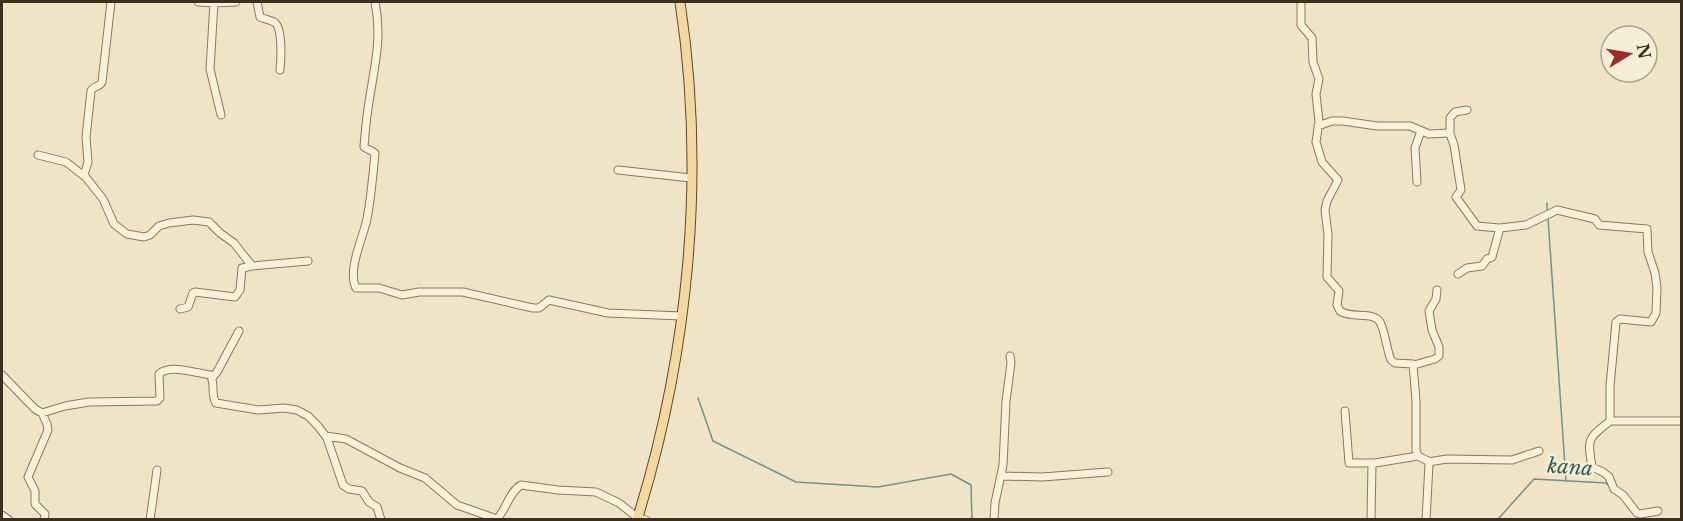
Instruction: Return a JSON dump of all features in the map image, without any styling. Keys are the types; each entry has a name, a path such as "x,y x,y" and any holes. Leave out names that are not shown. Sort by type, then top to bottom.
{"main road":[{"path":"640,519 670,394 688,262 691,119 680,2"}],"street":[{"path":"84,176 88,162 86,138 91,92 102,82 111,2"},
{"path":"198,2 236,2"},
{"path":"257,2 260,17 274,22 277,26 280,39 280,70"},
{"path":"375,2 379,28 378,46 367,111 364,147 375,153 367,219 353,277 356,288 374,287 402,295 419,292 463,292 537,308 551,300 608,313 682,316"},
{"path":"1301,2 1301,25 1312,38 1313,62 1319,76 1316,98 1318,126 1315,140 1321,160 1338,180 1325,210 1328,235 1327,277 1339,291 1338,308 1343,314 1350,316 1373,316 1378,319 1391,360 1395,363 1414,365 1439,356 1439,347 1432,330 1429,311 1437,297 1437,290"},
{"path":"214,3 210,69 222,115"},
{"path":"1467,110 1451,115 1450,133 1461,190 1456,196 1477,226 1499,228 1526,225 1553,211 1561,210 1595,219 1598,225 1647,228 1648,252 1656,278 1656,313 1651,322 1620,319 1616,322 1610,386 1610,421"},
{"path":"1318,126 1332,121 1343,121 1377,126 1410,126 1430,134 1450,133"},
{"path":"1417,182 1415,148 1421,131"},
{"path":"38,155 66,162 84,176 103,199 111,218 123,231 132,236 150,235 159,226 169,223 193,220 209,222 234,243 252,266"},
{"path":"618,170 691,177"},
{"path":"1458,274 1467,267 1482,266 1486,259 1492,257 1499,228"},
{"path":"180,309 188,307 195,292 235,297 240,290 242,267 308,261"},
{"path":"239,331 212,378 213,398 216,403 258,410 284,408 297,410 308,416 326,436 343,485 349,489 362,491 369,502 377,507 381,519"},
{"path":"994,519 1005,446 1010,356"},
{"path":"1414,365 1415,435 1418,456"},
{"path":"42,413 65,406 96,401 157,401 160,399 159,374 162,371 184,369 209,375 212,378"},
{"path":"3,381 42,413 47,424 48,430 28,477 35,491 35,504 45,514 44,519"},
{"path":"1345,411 1348,463 1372,463 1418,456 1428,462 1447,459 1512,460 1539,451"},
{"path":"1658,511 1637,513 1623,495 1614,489 1609,477 1592,467 1589,441 1610,421 1682,421"},
{"path":"326,436 346,439 400,468 425,478 456,505 497,519 502,514 515,488 521,485 596,492 619,503 640,519"},
{"path":"1426,519 1428,462"},
{"path":"1371,519 1372,463"},
{"path":"150,519 157,470"},
{"path":"1001,476 1042,477 1108,472"},
{"path":"2,515 9,519"}],"waterway":[{"path":"1547,203 1547,211"},
{"path":"1548,218 1566,481"},
{"path":"698,398 713,441 796,482 878,487 951,474 971,485 972,520"},
{"name":"kana","path":"1499,520 1534,479 1606,483 1610,487"}]}
